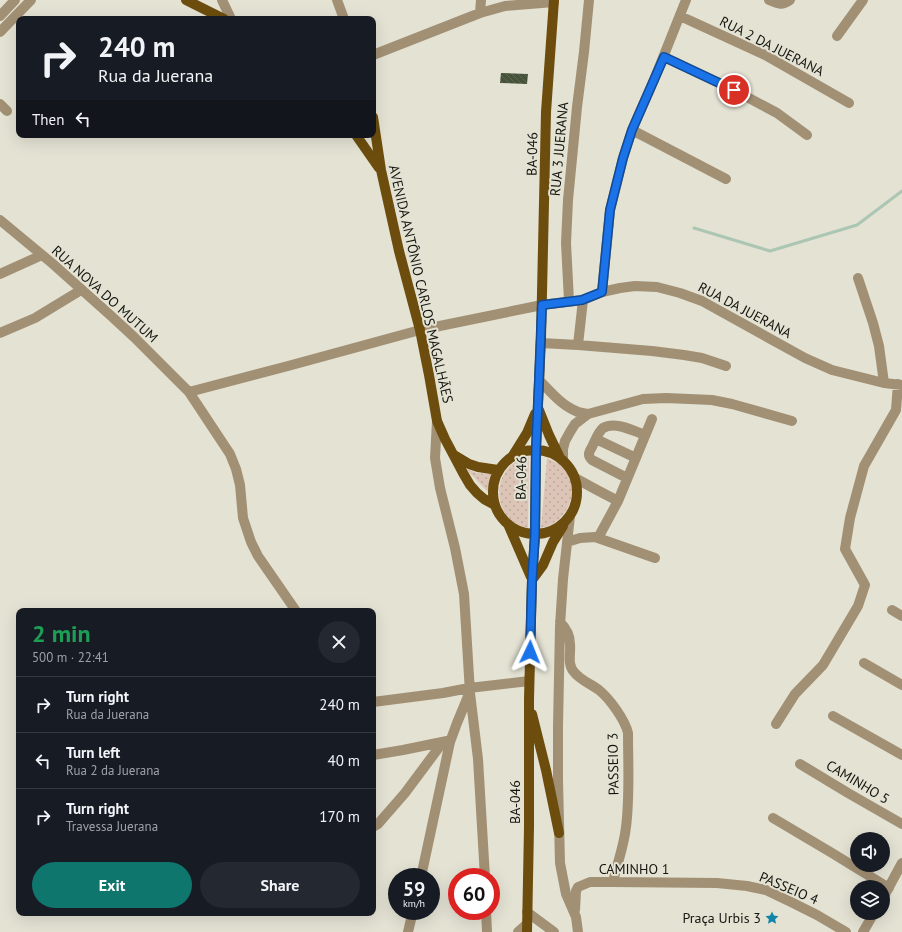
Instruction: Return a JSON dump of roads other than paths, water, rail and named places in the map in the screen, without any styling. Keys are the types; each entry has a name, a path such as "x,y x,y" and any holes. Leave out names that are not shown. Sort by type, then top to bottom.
{"main road":[{"path":"186,0 218,16"},
{"name":"BA-046","path":"527,928 529,682 545,213 546,112 554,1"},
{"name":"AVENIDA ANTÔNIO CARLOS MAGALHÃES","path":"376,137 381,170 420,330 437,421 463,473 477,493 495,505"},
{"path":"358,138 381,170"},
{"path":"512,457 527,433 538,407"},
{"path":"532,580 543,565 553,542 572,514 578,490 575,478 569,467 562,459 549,435 538,407"},
{"path":"562,459 549,452 536,449 521,452 508,459 498,470 494,481 493,493 495,505 500,516 508,524 520,532 535,535 546,533 556,529 567,520"},
{"path":"453,455 473,466 498,470"},
{"path":"508,524 532,580"},
{"path":"529,699 559,834"}],"street":[{"path":"0,16 12,3 21,16 31,0"},
{"path":"222,0 230,16"},
{"path":"338,0 343,16"},
{"path":"480,13 481,0"},
{"name":"RUA 3 JUERANA","path":"569,301 566,243 568,200 588,0"},
{"path":"602,292 610,210 623,158 632,130 664,57 686,0"},
{"path":"769,0 777,4 785,4 790,0"},
{"path":"836,36 863,0"},
{"path":"376,54 506,3 554,1"},
{"name":"RUA 2 DA JUERANA","path":"680,16 765,55 849,103"},
{"path":"0,32 16,20"},
{"path":"664,57 734,90 777,113 807,135"},
{"path":"632,130 726,179"},
{"name":"RUA NOVA DO MUTUM","path":"0,220 42,255 134,337 189,392 230,454 240,485 243,518 251,542 258,556 294,608"},
{"path":"0,274 42,255"},
{"path":"858,278 879,346 884,383"},
{"name":"RUA DA JUERANA","path":"189,392 420,330 542,305 582,300 602,292 635,286 657,287 702,301 805,358 832,370 884,383 900,385"},
{"path":"0,333 35,318 81,290"},
{"path":"578,345 582,300"},
{"path":"541,343 684,355 702,358 726,366"},
{"path":"539,380 564,404 576,411 588,414"},
{"path":"776,724 795,694 823,665 858,606 865,585 845,549 850,518 864,466 896,410 900,385"},
{"path":"562,459 567,436 576,424 588,414 643,399 666,398 712,400 732,404 792,421"},
{"path":"598,538 618,501 652,420"},
{"path":"437,421 435,458 440,488 455,548 464,594 469,691 478,759 484,868"},
{"path":"627,478 592,460 589,457 589,453 598,434 604,428 614,426 622,427 645,435"},
{"path":"596,439 636,458"},
{"path":"575,478 618,501"},
{"path":"567,520 560,622 558,726 559,834 560,863 566,894 575,912 578,932"},
{"path":"566,542 580,538 595,537 655,558"},
{"path":"892,610 902,616"},
{"name":"PASSEIO 3","path":"560,622 565,627 568,634 570,644 569,660 574,671 583,680 600,690 623,719 628,733 626,827 613,882"},
{"path":"864,663 902,685"},
{"path":"376,702 469,691 529,682"},
{"path":"376,825 405,793 447,741 457,723 469,691"},
{"path":"833,716 902,755"},
{"path":"376,754 447,741"},
{"path":"423,868 447,741"},
{"name":"CAMINHO 5","path":"800,764 902,824"},
{"path":"773,818 876,880"},
{"path":"890,886 902,863"},
{"name":"CAMINHO 1","path":"575,912 576,891 578,887 590,882 717,883"},
{"name":"PASSEIO 4","path":"717,883 747,886 766,890 817,915 846,932"},
{"path":"527,912 554,932"},
{"path":"408,932 411,920"},
{"path":"486,920 487,932"},
{"path":"862,932 870,920"},
{"path":"518,932 527,928"}],"waterway":[{"path":"694,228 770,251 857,225 902,191"}],"place":[{"name":"Praça Urbis 3","path":"772,918"}]}
